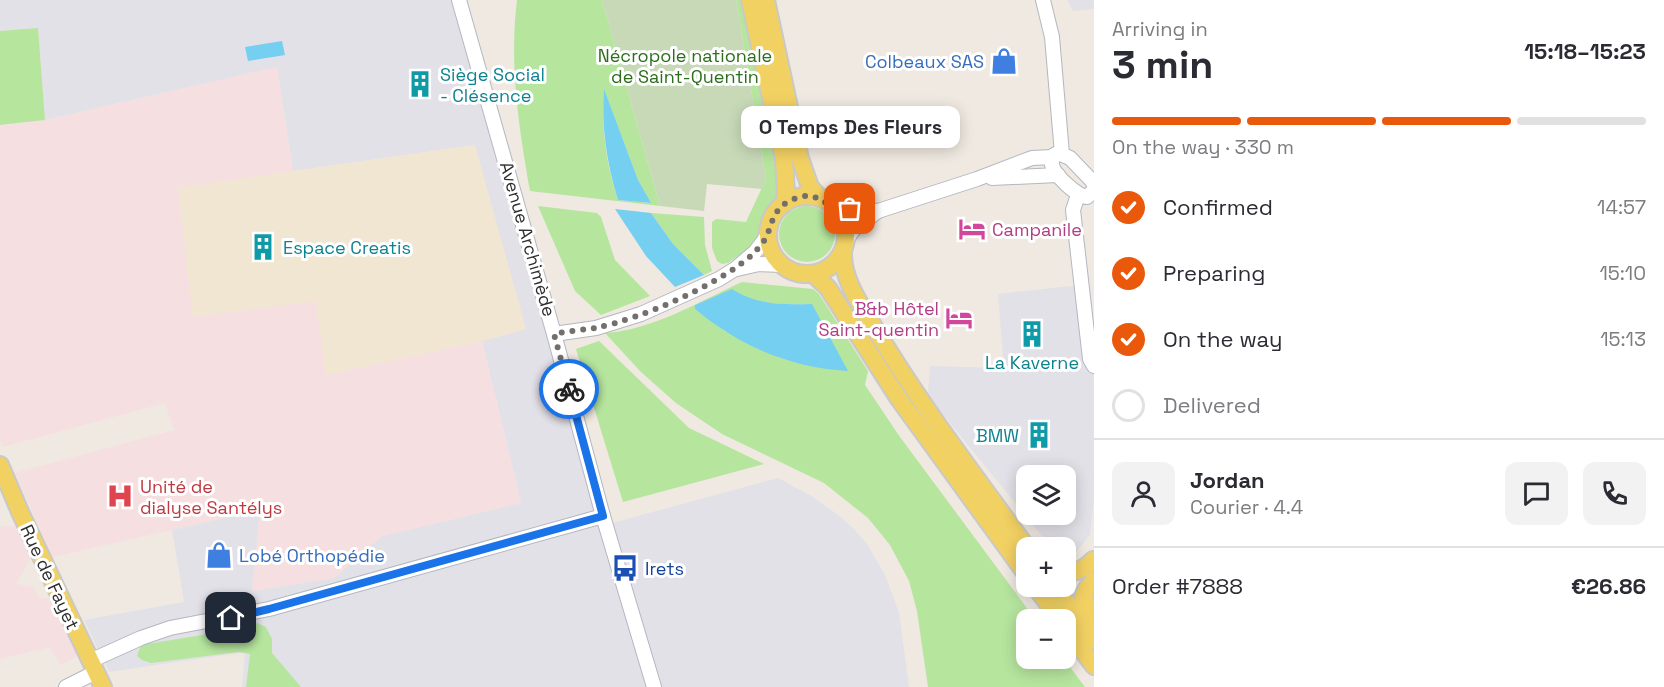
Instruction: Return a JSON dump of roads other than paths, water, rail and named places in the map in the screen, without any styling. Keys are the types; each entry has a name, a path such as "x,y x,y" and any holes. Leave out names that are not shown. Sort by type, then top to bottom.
{"main road":[{"path":"750,0 784,159 786,192 784,204"},
{"path":"766,0 800,158 810,187 842,216 846,227 843,262 855,295 901,372 1019,537"},
{"path":"827,202 798,197 784,204 772,218 768,236 770,247 782,265 797,273 813,274 831,267 845,246"},
{"path":"813,274 828,288 899,399 1016,560"},
{"path":"933,419 1031,537"},
{"name":"Rue de Fayet","path":"0,465 96,674"},
{"path":"1076,571 1094,559"},
{"path":"1094,580 1086,588 1083,597 1094,618"},
{"path":"1063,597 1094,640"},
{"path":"1076,642 1094,666"}],"street":[{"name":"Avenue Archimède","path":"459,0 603,516 654,687"},
{"path":"845,246 853,230 878,211 977,179 1032,158 1058,156 1070,158 1093,186 1087,196 1078,195 1052,166 1058,156 1052,37 1043,0"},
{"path":"977,179 1058,175"},
{"path":"1078,195 1073,210 1090,359 1094,366"},
{"path":"827,202 878,211"},
{"path":"554,334 596,328 641,314 718,279 735,269 755,252 768,236"},
{"path":"735,269 759,264 782,265"},
{"path":"66,687 96,674 141,638 170,628 269,609 603,516"}],"water":[{"path":"282,41 285,55 248,61 245,47"},
{"path":"604,89 638,180 651,203 618,200 606,145 603,117"},
{"path":"615,209 651,213 673,244 704,275 675,287 646,256"},
{"path":"732,289 761,301 781,304 812,304 848,371 806,365 767,353 729,334 695,309 695,305"}],"place":[{"name":"Colbeaux SAS","path":"1004,61"},
{"name":"Siège Social - Clésence","path":"420,84"},
{"name":"O Temps Des Fleurs","path":"850,209"},
{"name":"Campanile","path":"972,229"},
{"name":"Espace Creatis","path":"263,247"},
{"name":"B&b Hôtel Saint-quentin","path":"959,318"},
{"name":"La Kaverne","path":"1032,334"},
{"name":"BMW","path":"1039,435"},
{"name":"Unité de dialyse Santélys","path":"120,496"},
{"name":"Lobé Orthopédie","path":"219,555"},
{"name":"Irets","path":"625,568"}],"park label":[{"name":"Nécropole nationale de Saint-Quentin","path":"685,65"}]}
